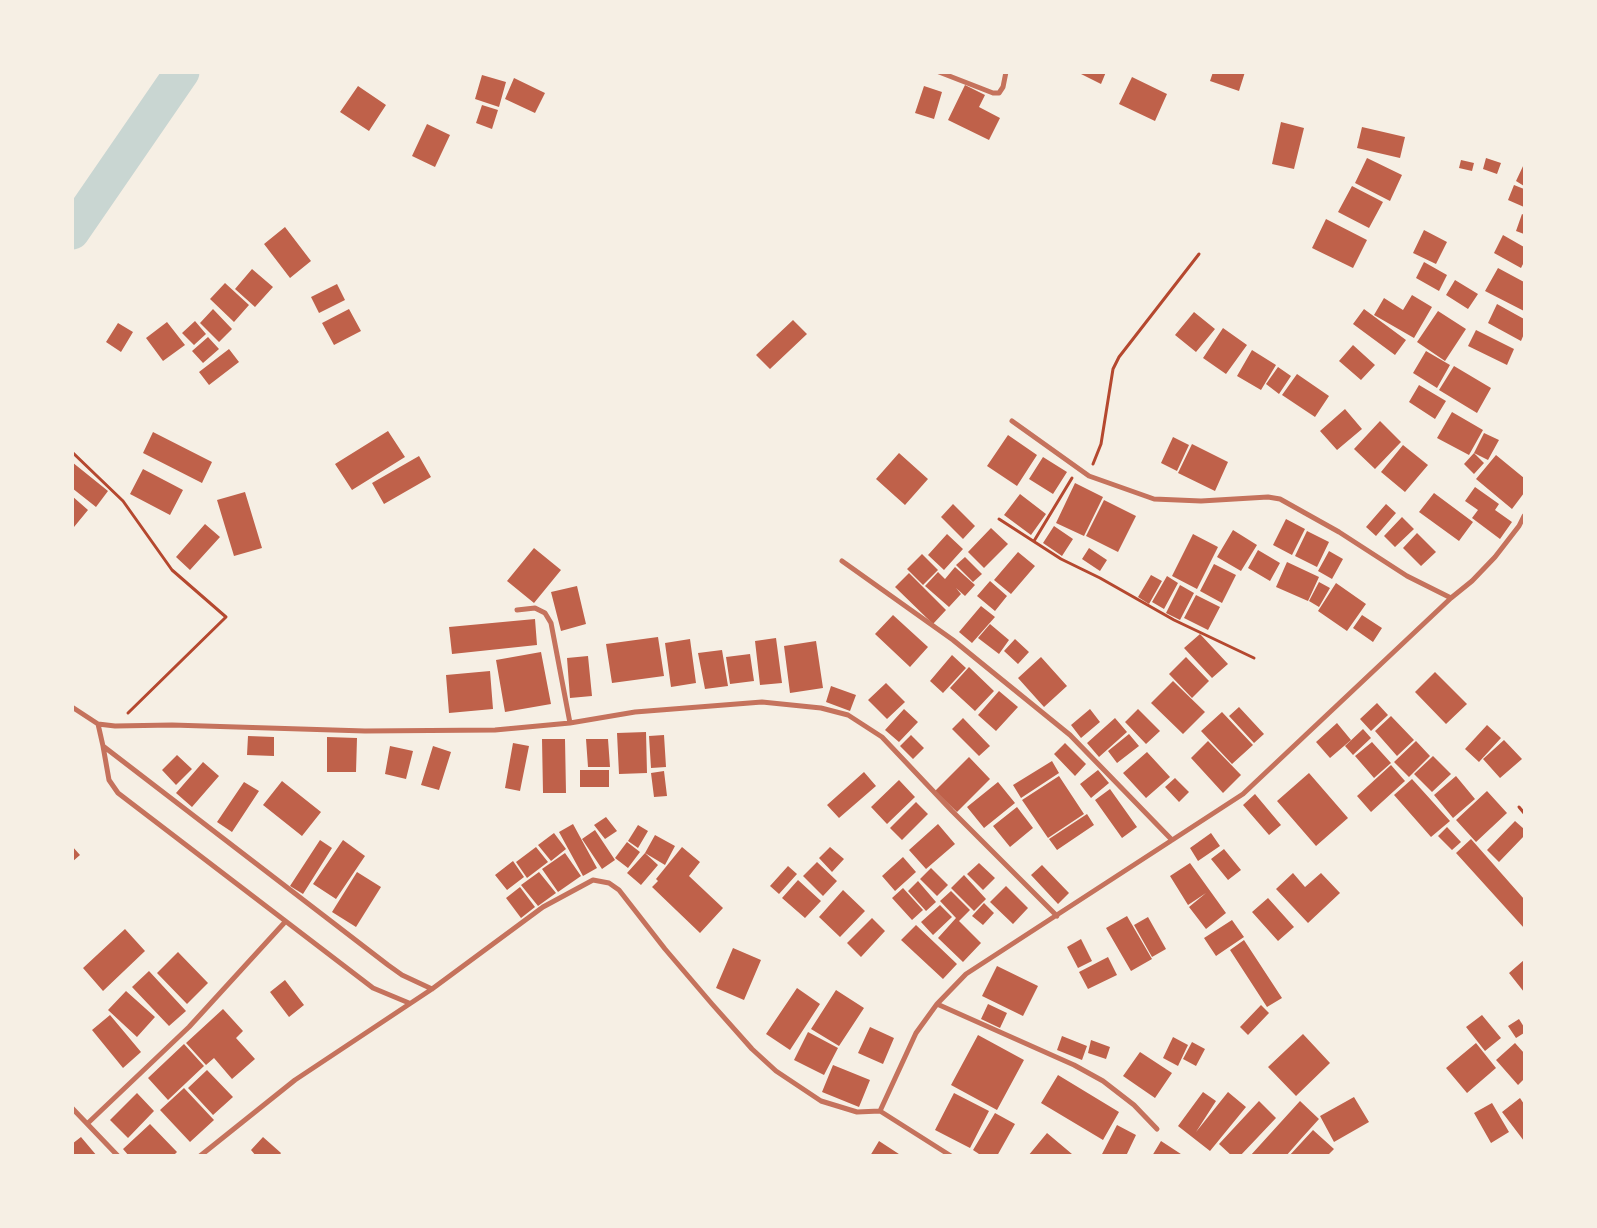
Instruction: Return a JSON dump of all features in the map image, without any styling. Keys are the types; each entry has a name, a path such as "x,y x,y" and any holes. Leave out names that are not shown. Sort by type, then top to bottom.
{"street":[{"path":"939,72 999,93 1003,87 1006,72"},
{"path":"1012,421 1089,476 1154,499 1201,501 1268,497 1280,499 1339,532 1407,576 1451,598"},
{"path":"880,1111 916,1033 937,1004 966,974 1058,916 1242,794 1451,598 1472,581 1519,526 1524,516"},
{"path":"842,561 953,640 1070,735 1172,840"},
{"path":"517,610 535,608 545,613 551,623 570,723"},
{"path":"72,707 98,724 115,726 172,725 365,731 495,730 570,723 635,712 762,702 821,708 848,715 882,737 952,811 1058,916"},
{"path":"98,724 109,780 118,793 373,988 409,1003"},
{"path":"103,746 388,965 402,975 432,989"},
{"path":"200,1156 260,1106 432,989 544,907 575,888 593,880 609,883 619,890 665,949 712,1004 752,1049 776,1071 821,1101 856,1112 880,1111 951,1156"},
{"path":"88,1124 189,1027 285,922"},
{"path":"937,1004 1074,1065 1103,1081 1134,1105 1157,1129"},
{"path":"72,1108 118,1156"}],"path":[{"path":"1089,476 1101,444 1113,369 1119,357 1199,254"},
{"path":"72,452 123,501 172,570 226,617 115,726"},
{"path":"1034,542 1078,468"},
{"path":"999,519 1061,560 1100,578 1174,620 1254,658"},
{"path":"1519,807 1524,813"}],"building":[{"path":"1077,72 1106,72 1101,84"},
{"path":"1213,72 1245,72 1239,91 1210,81"},
{"path":"482,75 506,82 499,107 475,99"},
{"path":"1132,77 1167,94 1155,121 1119,104"},
{"path":"514,78 545,93 535,113 505,99"},
{"path":"965,85 985,95 979,107 1000,118 989,140 948,120"},
{"path":"358,86 386,105 369,131 340,112"},
{"path":"924,86 942,92 934,119 915,113"},
{"path":"482,105 498,110 492,129 476,123"},
{"path":"1281,122 1304,128 1294,169 1272,164"},
{"path":"427,124 450,135 435,167 412,156"},
{"path":"1362,127 1405,137 1400,158 1357,148"},
{"path":"1367,158 1402,175 1390,201 1355,183"},
{"path":"1486,158 1501,163 1497,174 1483,169"},
{"path":"1461,160 1474,163 1472,171 1459,168"},
{"path":"1524,164 1524,186 1516,181"},
{"path":"1514,185 1524,189 1524,207 1508,200"},
{"path":"1352,186 1383,202 1369,228 1338,212"},
{"path":"1522,214 1524,215 1524,234 1516,231"},
{"path":"1326,219 1367,240 1353,268 1312,248"},
{"path":"285,227 311,261 290,278 264,244"},
{"path":"1424,230 1447,242 1436,264 1413,253"},
{"path":"1503,235 1524,247 1524,262 1521,268 1494,253"},
{"path":"1424,262 1447,275 1439,291 1416,278"},
{"path":"1498,268 1524,282 1524,311 1485,291"},
{"path":"252,269 273,287 255,307 235,289"},
{"path":"1455,280 1478,294 1468,309 1446,295"},
{"path":"225,283 249,305 234,322 210,299"},
{"path":"337,284 345,300 319,313 311,297"},
{"path":"1412,295 1432,307 1414,338 1374,315 1384,298 1403,310"},
{"path":"1497,304 1524,319 1524,334 1521,341 1488,323"},
{"path":"213,309 232,329 219,342 200,323"},
{"path":"349,309 361,331 334,345 322,323"},
{"path":"1364,309 1406,340 1395,355 1353,324"},
{"path":"1438,311 1466,329 1445,361 1417,342"},
{"path":"1194,312 1215,329 1196,352 1175,335"},
{"path":"793,320 807,334 770,369 756,355"},
{"path":"195,321 206,334 194,345 182,333"},
{"path":"167,322 185,345 163,361 146,338"},
{"path":"118,323 133,332 121,352 106,342"},
{"path":"1223,328 1247,345 1226,374 1203,358"},
{"path":"1476,330 1514,349 1507,365 1468,346"},
{"path":"208,337 219,349 203,363 192,351"},
{"path":"1353,345 1375,365 1361,380 1339,361"},
{"path":"229,349 239,362 209,385 199,372"},
{"path":"1252,350 1276,365 1261,390 1237,376"},
{"path":"1426,351 1450,365 1437,388 1413,373"},
{"path":"1454,366 1491,388 1477,413 1439,390"},
{"path":"1278,367 1291,376 1279,394 1266,384"},
{"path":"1297,374 1329,396 1315,417 1282,395"},
{"path":"1419,385 1446,401 1435,419 1409,402"},
{"path":"1345,409 1362,429 1337,450 1320,431"},
{"path":"1452,412 1483,430 1469,455 1437,438"},
{"path":"1380,421 1401,442 1375,469 1354,449"},
{"path":"388,431 405,457 352,490 335,464"},
{"path":"153,432 212,462 202,483 143,453"},
{"path":"1484,433 1499,440 1488,460 1474,453"},
{"path":"1008,435 1037,455 1017,486 987,466"},
{"path":"1173,437 1189,445 1177,471 1161,463"},
{"path":"1192,444 1228,462 1215,491 1178,473"},
{"path":"1403,445 1428,465 1405,492 1381,472"},
{"path":"899,453 928,479 905,505 876,479"},
{"path":"1474,453 1484,463 1474,474 1464,464"},
{"path":"1496,455 1524,478 1524,493 1512,509 1476,479"},
{"path":"419,456 431,477 384,504 372,483"},
{"path":"1043,457 1067,472 1053,494 1029,479"},
{"path":"72,462 108,491 96,507 72,488"},
{"path":"143,469 183,490 170,515 130,494"},
{"path":"1075,483 1103,497 1084,536 1056,523"},
{"path":"1475,487 1499,504 1495,510 1512,522 1500,539 1472,518 1478,510 1465,501"},
{"path":"245,492 262,548 234,556 217,500"},
{"path":"1434,493 1473,522 1459,541 1419,512"},
{"path":"1020,494 1046,514 1031,535 1004,515"},
{"path":"72,496 88,510 74,527 72,525"},
{"path":"1104,500 1136,516 1118,552 1086,536"},
{"path":"953,504 975,526 963,539 941,517"},
{"path":"1386,504 1396,513 1376,536 1366,527"},
{"path":"1402,517 1414,529 1395,547 1384,536"},
{"path":"1286,519 1305,529 1292,555 1273,545"},
{"path":"205,524 220,537 190,570 176,557"},
{"path":"1054,526 1073,539 1062,556 1043,543"},
{"path":"991,528 1008,544 984,568 968,552"},
{"path":"1233,530 1257,545 1241,571 1217,557"},
{"path":"1307,531 1329,542 1317,567 1295,556"},
{"path":"1417,533 1436,552 1421,566 1403,548"},
{"path":"947,534 963,549 944,570 928,555"},
{"path":"1193,534 1218,547 1197,589 1172,576"},
{"path":"534,548 561,570 534,603 507,581"},
{"path":"1089,548 1107,560 1100,571 1082,559"},
{"path":"1258,550 1280,563 1270,581 1248,568"},
{"path":"1329,551 1343,559 1332,579 1318,571"},
{"path":"1018,552 1035,566 1011,594 994,580"},
{"path":"922,554 938,570 923,585 907,569"},
{"path":"965,557 982,574 973,582 956,565"},
{"path":"1287,562 1319,577 1308,601 1276,587"},
{"path":"1214,564 1236,575 1222,603 1200,591"},
{"path":"955,567 975,585 965,596 956,588 961,594 949,607 925,586 938,572 945,579"},
{"path":"909,573 946,610 933,624 895,587"},
{"path":"1151,575 1162,581 1149,604 1138,597"},
{"path":"1167,576 1178,583 1164,609 1152,602"},
{"path":"990,581 1007,596 995,611 977,596"},
{"path":"1319,582 1330,588 1319,607 1309,601"},
{"path":"1336,583 1366,604 1347,631 1318,611"},
{"path":"1180,585 1194,593 1180,620 1166,613"},
{"path":"577,586 586,624 561,631 551,592"},
{"path":"1196,595 1220,607 1208,630 1184,618"},
{"path":"981,606 995,617 972,643 959,632"},
{"path":"893,615 928,647 910,667 875,634"},
{"path":"1362,615 1382,628 1373,642 1353,628"},
{"path":"535,619 537,645 452,654 449,627"},
{"path":"990,624 1009,640 999,654 978,638"},
{"path":"1200,634 1228,664 1212,678 1184,648"},
{"path":"658,637 664,676 612,683 606,644"},
{"path":"776,638 782,683 760,685 755,641"},
{"path":"690,639 696,683 671,687 665,643"},
{"path":"1015,639 1029,652 1018,664 1004,651"},
{"path":"816,641 823,688 790,693 784,646"},
{"path":"722,650 728,686 705,689 698,653"},
{"path":"541,652 551,704 505,712 496,660"},
{"path":"750,654 754,681 730,684 726,657"},
{"path":"952,655 966,668 943,693 930,681"},
{"path":"588,656 592,696 570,698 567,658"},
{"path":"1041,657 1067,686 1044,707 1018,678"},
{"path":"1186,657 1209,681 1192,698 1169,674"},
{"path":"969,667 994,691 975,711 950,688"},
{"path":"490,671 493,709 449,713 446,675"},
{"path":"1435,672 1467,704 1446,724 1415,692"},
{"path":"1173,681 1205,712 1183,734 1151,703"},
{"path":"886,683 905,702 887,719 868,700"},
{"path":"831,686 856,695 850,711 826,702"},
{"path":"999,691 1018,707 996,731 978,715"},
{"path":"1377,703 1388,715 1371,731 1360,719"},
{"path":"1239,707 1264,734 1254,743 1229,716"},
{"path":"904,709 918,722 899,742 885,730"},
{"path":"1090,709 1100,722 1081,738 1071,725"},
{"path":"1138,709 1160,731 1146,744 1125,722"},
{"path":"1222,712 1253,745 1232,764 1201,731"},
{"path":"1391,716 1414,740 1397,756 1375,731"},
{"path":"963,718 990,746 979,756 952,729"},
{"path":"1115,718 1127,732 1099,757 1087,743"},
{"path":"1337,723 1351,740 1330,758 1316,742"},
{"path":"1487,725 1501,738 1479,762 1465,749"},
{"path":"1363,729 1371,738 1353,755 1345,746"},
{"path":"646,732 647,773 619,774 617,733"},
{"path":"1129,734 1139,746 1117,763 1108,751"},
{"path":"664,735 666,767 651,768 649,736"},
{"path":"911,735 924,748 913,759 900,746"},
{"path":"248,736 274,737 274,756 247,755"},
{"path":"327,737 357,738 356,772 327,772"},
{"path":"542,739 565,739 566,793 543,793"},
{"path":"586,739 608,739 610,767 588,767"},
{"path":"1504,740 1522,759 1500,778 1483,759"},
{"path":"1208,741 1241,775 1223,793 1191,758"},
{"path":"1416,741 1430,756 1409,777 1394,762"},
{"path":"1372,742 1391,763 1374,778 1355,756"},
{"path":"513,743 529,746 520,791 505,788"},
{"path":"1065,743 1086,764 1075,776 1054,754"},
{"path":"390,746 413,751 406,779 385,774"},
{"path":"433,746 451,752 439,790 421,785"},
{"path":"1147,752 1170,777 1146,798 1123,773"},
{"path":"177,755 192,769 176,785 162,770"},
{"path":"1433,756 1451,774 1432,792 1414,774"},
{"path":"969,757 990,779 957,812 935,791"},
{"path":"1052,761 1059,773 1021,798 1013,785"},
{"path":"203,762 219,776 192,807 176,793"},
{"path":"1391,765 1405,781 1371,812 1357,796"},
{"path":"580,770 609,770 609,787 580,787"},
{"path":"1098,770 1109,783 1091,798 1080,784"},
{"path":"664,771 667,796 654,797 651,773"},
{"path":"864,772 876,786 839,818 827,805"},
{"path":"1309,773 1348,818 1316,846 1277,801"},
{"path":"1059,776 1084,814 1048,838 1022,800"},
{"path":"1456,776 1475,799 1453,818 1434,795"},
{"path":"1175,778 1189,792 1179,802 1165,787"},
{"path":"1412,779 1450,821 1431,837 1394,795"},
{"path":"899,780 915,797 887,824 871,807"},
{"path":"282,781 321,812 302,836 263,805"},
{"path":"244,782 259,791 232,832 217,822"},
{"path":"998,782 1015,803 984,828 967,807"},
{"path":"1110,789 1137,827 1122,838 1095,800"},
{"path":"1487,791 1507,813 1476,842 1456,820"},
{"path":"1255,794 1281,825 1269,835 1243,805"},
{"path":"916,802 928,814 902,840 890,828"},
{"path":"1017,807 1033,828 1010,847 993,826"},
{"path":"1087,814 1094,825 1057,850 1049,839"},
{"path":"606,817 617,831 605,839 594,825"},
{"path":"1515,821 1524,829 1524,836 1499,862 1487,850"},
{"path":"573,824 597,868 583,876 559,832"},
{"path":"938,824 955,844 926,869 909,850"},
{"path":"638,825 648,831 638,848 628,841"},
{"path":"1447,827 1461,842 1452,850 1438,836"},
{"path":"595,830 615,860 602,869 582,839"},
{"path":"554,833 566,849 551,861 538,845"},
{"path":"1211,833 1220,846 1198,861 1190,848"},
{"path":"655,835 675,846 665,865 645,853"},
{"path":"1471,839 1524,899 1524,928 1456,853"},
{"path":"320,840 332,848 303,894 290,886"},
{"path":"343,840 365,856 336,899 313,884"},
{"path":"627,842 640,852 628,868 615,858"},
{"path":"72,846 80,855 72,862"},
{"path":"536,847 548,862 527,878 516,862"},
{"path":"682,847 700,862 689,876 723,908 700,933 652,887 658,881 656,879"},
{"path":"830,847 844,859 832,872 819,858"},
{"path":"1224,849 1241,870 1228,880 1211,859"},
{"path":"565,853 581,876 558,892 542,869"},
{"path":"645,853 658,865 641,885 627,873"},
{"path":"903,857 916,872 895,891 882,876"},
{"path":"513,861 524,877 507,890 495,875"},
{"path":"817,862 837,881 823,896 803,876"},
{"path":"979,863 995,878 983,890 967,874"},
{"path":"1190,863 1226,913 1206,929 1189,907 1206,893 1188,905 1170,876"},
{"path":"1042,865 1069,893 1058,904 1031,875"},
{"path":"788,866 797,874 779,894 770,886"},
{"path":"931,868 948,885 937,896 920,879"},
{"path":"357,872 381,887 356,927 332,912"},
{"path":"539,872 556,893 538,906 521,885"},
{"path":"1293,873 1305,887 1321,873 1340,893 1308,923 1276,889"},
{"path":"964,875 986,899 974,911 951,888"},
{"path":"798,880 821,901 805,918 782,898"},
{"path":"918,881 936,902 926,911 908,891"},
{"path":"1006,886 1028,908 1013,924 990,902"},
{"path":"520,887 535,907 521,918 506,898"},
{"path":"903,888 923,910 912,920 892,898"},
{"path":"843,890 865,911 840,937 819,917"},
{"path":"951,891 970,910 959,921 981,943 963,962 938,938 956,918 940,901"},
{"path":"1268,898 1294,927 1278,941 1252,912"},
{"path":"984,903 994,913 983,925 972,916"},
{"path":"940,905 952,917 933,935 921,922"},
{"path":"1127,916 1152,959 1131,971 1106,928"},
{"path":"1148,917 1166,949 1152,957 1134,925"},
{"path":"872,918 885,931 861,957 847,943"},
{"path":"1232,920 1244,937 1216,956 1204,938"},
{"path":"916,925 957,964 943,979 901,940"},
{"path":"125,929 145,951 103,991 83,968"},
{"path":"1081,939 1092,961 1078,968 1067,947"},
{"path":"1244,940 1282,998 1267,1007 1230,950"},
{"path":"733,948 761,960 744,1000 716,988"},
{"path":"178,952 208,983 187,1004 157,973"},
{"path":"1108,957 1117,975 1088,989 1079,972"},
{"path":"1524,960 1524,992 1509,973"},
{"path":"997,966 1038,986 1023,1016 982,996"},
{"path":"149,971 186,1011 169,1026 132,987"},
{"path":"285,980 304,1005 289,1017 270,992"},
{"path":"797,988 820,1004 790,1050 766,1034"},
{"path":"836,990 864,1008 839,1046 811,1029"},
{"path":"126,991 155,1017 137,1037 108,1010"},
{"path":"988,1004 1007,1013 1000,1028 981,1019"},
{"path":"1261,1005 1269,1013 1248,1035 1240,1027"},
{"path":"223,1009 243,1031 236,1038 255,1059 232,1079 214,1058 206,1065 186,1043"},
{"path":"110,1015 141,1052 123,1068 92,1030"},
{"path":"1482,1015 1501,1038 1485,1051 1466,1027"},
{"path":"1519,1019 1524,1027 1524,1033 1516,1038 1508,1026"},
{"path":"870,1027 894,1038 883,1064 858,1053"},
{"path":"808,1032 838,1048 824,1075 794,1060"},
{"path":"1303,1034 1330,1063 1296,1096 1268,1067"},
{"path":"978,1035 1024,1060 997,1110 951,1085"},
{"path":"1062,1036 1087,1046 1082,1060 1057,1050"},
{"path":"1173,1037 1188,1045 1178,1066 1163,1058"},
{"path":"1091,1040 1110,1047 1106,1059 1088,1053"},
{"path":"1192,1042 1205,1049 1196,1066 1183,1059"},
{"path":"1476,1043 1496,1068 1467,1093 1446,1068"},
{"path":"1515,1043 1524,1053 1524,1079 1518,1085 1496,1060"},
{"path":"184,1044 204,1066 168,1100 148,1078"},
{"path":"1140,1052 1172,1073 1155,1098 1123,1076"},
{"path":"833,1065 870,1080 859,1107 822,1092"},
{"path":"207,1070 233,1097 213,1115 188,1088"},
{"path":"1058,1075 1119,1112 1103,1140 1041,1103"},
{"path":"184,1088 214,1120 190,1142 160,1110"},
{"path":"1203,1092 1216,1101 1196,1132 1228,1092 1246,1107 1210,1151 1178,1126"},
{"path":"137,1093 154,1111 128,1138 110,1120"},
{"path":"954,1093 989,1111 970,1148 935,1130"},
{"path":"1354,1097 1369,1122 1334,1142 1320,1116"},
{"path":"1520,1098 1524,1104 1524,1141 1502,1112"},
{"path":"1259,1101 1276,1118 1240,1156 1232,1156 1219,1144"},
{"path":"1300,1101 1319,1119 1286,1156 1250,1156"},
{"path":"1492,1103 1509,1132 1491,1143 1474,1113"},
{"path":"995,1113 1015,1124 997,1156 982,1156 973,1150"},
{"path":"150,1124 177,1152 173,1156 129,1156 123,1149"},
{"path":"1117,1125 1136,1135 1126,1156 1101,1156"},
{"path":"1313,1130 1334,1149 1327,1156 1289,1156"},
{"path":"1047,1133 1072,1154 1071,1156 1028,1156"},
{"path":"81,1137 97,1156 72,1156 72,1144"},
{"path":"263,1137 281,1153 279,1156 256,1156 251,1150"},
{"path":"879,1141 902,1156 870,1156"},
{"path":"1161,1141 1184,1156 1152,1156"}],"waterway":[{"path":"72,232 182,72"}]}
